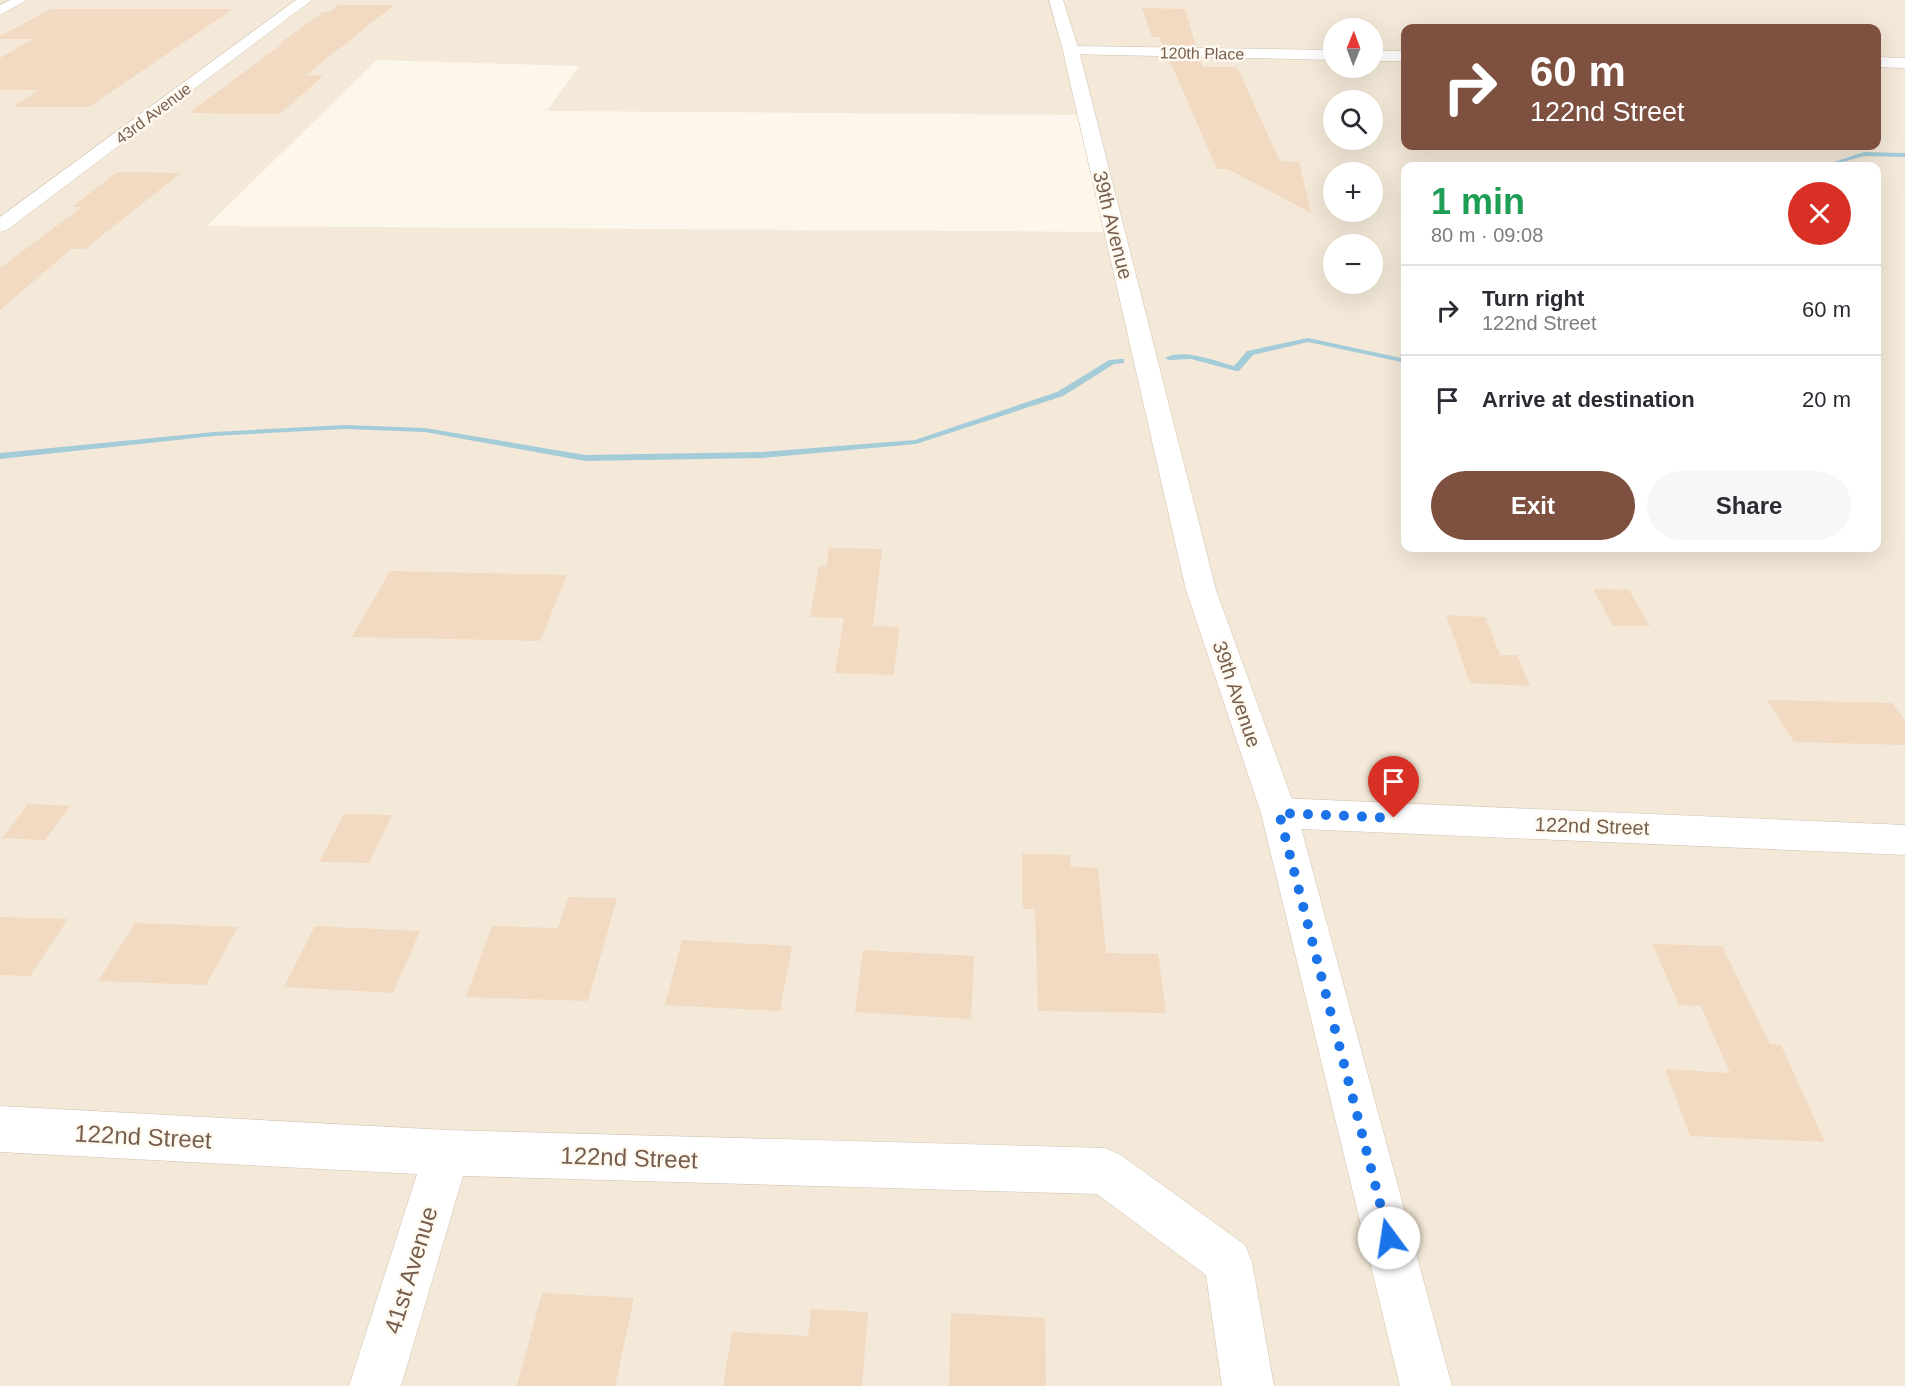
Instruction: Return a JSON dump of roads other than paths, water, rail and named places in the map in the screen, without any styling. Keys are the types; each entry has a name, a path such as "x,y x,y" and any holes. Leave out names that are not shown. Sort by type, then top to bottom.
{"street":[{"path":"0,11 20,0"},
{"name":"43rd Avenue","path":"0,226 305,0"},
{"name":"39th Avenue","path":"1056,0 1071,51 1201,590 1279,813 1426,1386"},
{"name":"120th Place","path":"1071,51 1323,55"},
{"path":"1383,56 1401,56"},
{"path":"1881,62 1905,63"},
{"name":"122nd Street","path":"1279,813 1905,840"},
{"name":"122nd Street","path":"0,1129 447,1153 1105,1170 1228,1262 1248,1386"},
{"name":"41st Avenue","path":"375,1386 447,1153"}],"waterway":[{"path":"1838,162 1864,154 1905,155"},
{"path":"1169,358 1191,357 1236,369 1250,353 1308,340 1401,360"},
{"path":"0,456 214,434 345,427 425,430 585,458 761,455 916,442 1060,394 1112,362 1121,361"}]}
